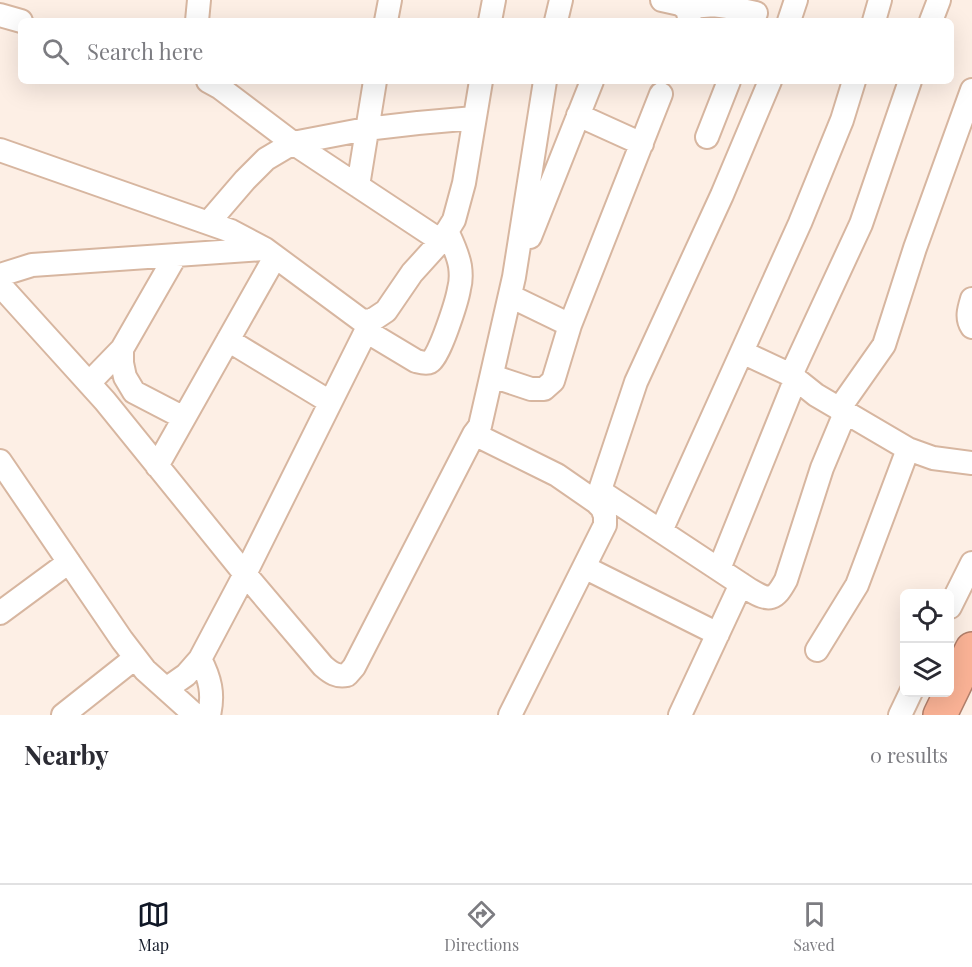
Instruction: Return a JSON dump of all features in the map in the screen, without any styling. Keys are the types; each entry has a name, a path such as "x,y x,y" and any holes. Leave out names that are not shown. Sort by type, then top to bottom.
{"highway":[{"path":"939,715 972,649"}],"street":[{"path":"197,18 199,0"},
{"path":"387,18 390,0"},
{"path":"491,18 494,0"},
{"path":"557,18 561,0"},
{"path":"662,0 680,4 689,15 702,5 711,4 756,11"},
{"path":"790,18 796,0"},
{"path":"875,18 880,0"},
{"path":"932,18 939,0"},
{"path":"0,15 18,20"},
{"path":"0,150 231,231 270,253 416,361 430,362 441,345 460,286 460,266 444,236 358,186 293,143 214,84"},
{"path":"358,186 374,84"},
{"path":"166,688 186,675 200,659 369,326 386,311 412,273 444,236 454,220 465,183 480,84"},
{"path":"0,285 105,401 323,666 330,673 340,676 347,675 354,667 480,426 512,286 545,84"},
{"path":"512,286 591,84"},
{"path":"707,137 728,84"},
{"path":"512,714 604,525 605,516 598,497 636,382 722,195 769,84"},
{"path":"661,531 800,223 842,120 853,84"},
{"path":"719,569 794,376 861,224 909,84"},
{"path":"474,434 661,531 761,597 774,597 780,592 786,580 842,411 884,345 915,248 972,90"},
{"path":"492,376 531,389 544,389 553,381 570,326 662,94"},
{"path":"578,115 642,144"},
{"path":"208,222 266,159 293,143 366,129 474,118"},
{"path":"0,275 33,265 176,255 270,253"},
{"path":"157,466 228,340 270,253"},
{"path":"88,383 123,349 176,255"},
{"path":"512,286 570,326"},
{"path":"972,299 968,319 972,327"},
{"path":"228,340 330,402"},
{"path":"123,349 122,363 125,377 134,392 184,418"},
{"path":"742,352 794,376 816,395 908,449 933,458 972,464"},
{"path":"817,650 857,585 908,449"},
{"path":"0,461 135,658 145,670 195,715"},
{"path":"0,613 69,562"},
{"path":"954,599 972,563"},
{"path":"584,567 718,634"},
{"path":"680,715 741,585"},
{"path":"63,715 135,658"},
{"path":"200,659 208,674 211,688 209,715"},
{"path":"900,715 908,697"}]}
